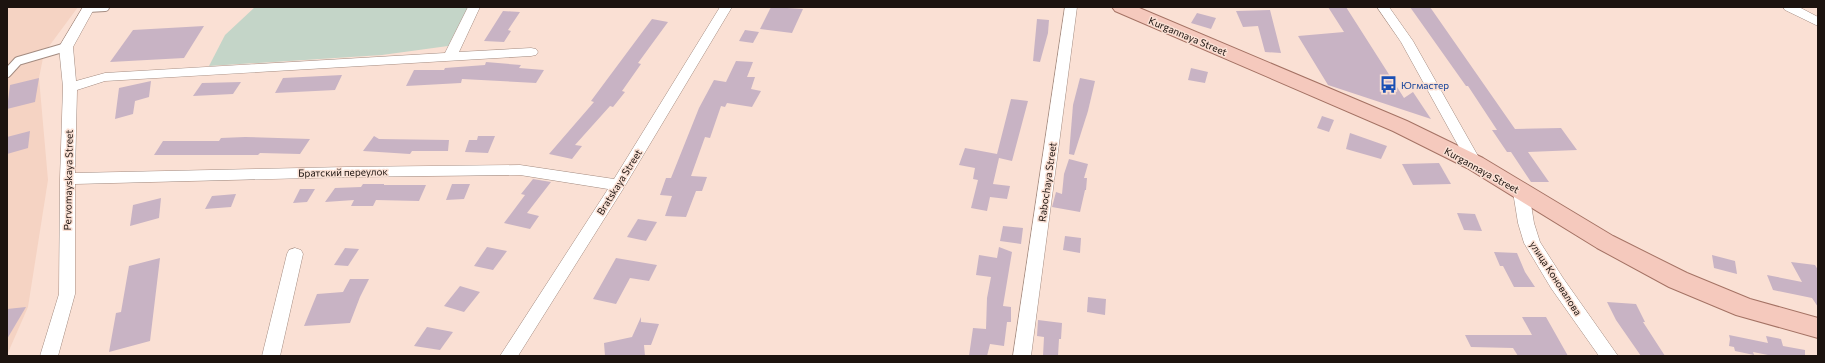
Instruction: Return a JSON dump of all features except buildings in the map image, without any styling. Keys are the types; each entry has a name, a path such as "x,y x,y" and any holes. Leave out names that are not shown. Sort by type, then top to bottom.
{"main road":[{"name":"Kurgannaya Street","path":"1121,7 1400,126 1474,163 1605,242 1678,280 1745,308 1818,328"}],"street":[{"path":"66,47 89,7"},
{"path":"450,57 474,7"},
{"name":"Bratskaya Street","path":"509,356 618,185 726,7"},
{"name":"Rabochaya Street","path":"1022,356 1071,7"},
{"path":"1383,7 1407,41 1474,163"},
{"path":"1789,7 1818,22"},
{"name":"Pervomayskaya Street","path":"49,356 67,294 67,179 70,86 66,47"},
{"path":"70,86 105,77 531,52"},
{"name":"Братский переулок","path":"67,179 347,172 520,170 618,185"},
{"name":"улица Коновалова","path":"1522,192 1526,223 1532,242 1557,283 1609,356"},
{"path":"271,356 295,254"}],"lane":[{"path":"89,7 105,7"},
{"path":"7,73 18,61 66,47"}],"shaded area":[{"path":"7,7 78,7 44,53 39,78 48,180 28,307 7,355"}],"green space":[{"path":"255,7 468,7 448,46 382,55 209,66 225,35"}],"place":[{"name":"Югмастер","path":"1388,85"}]}
